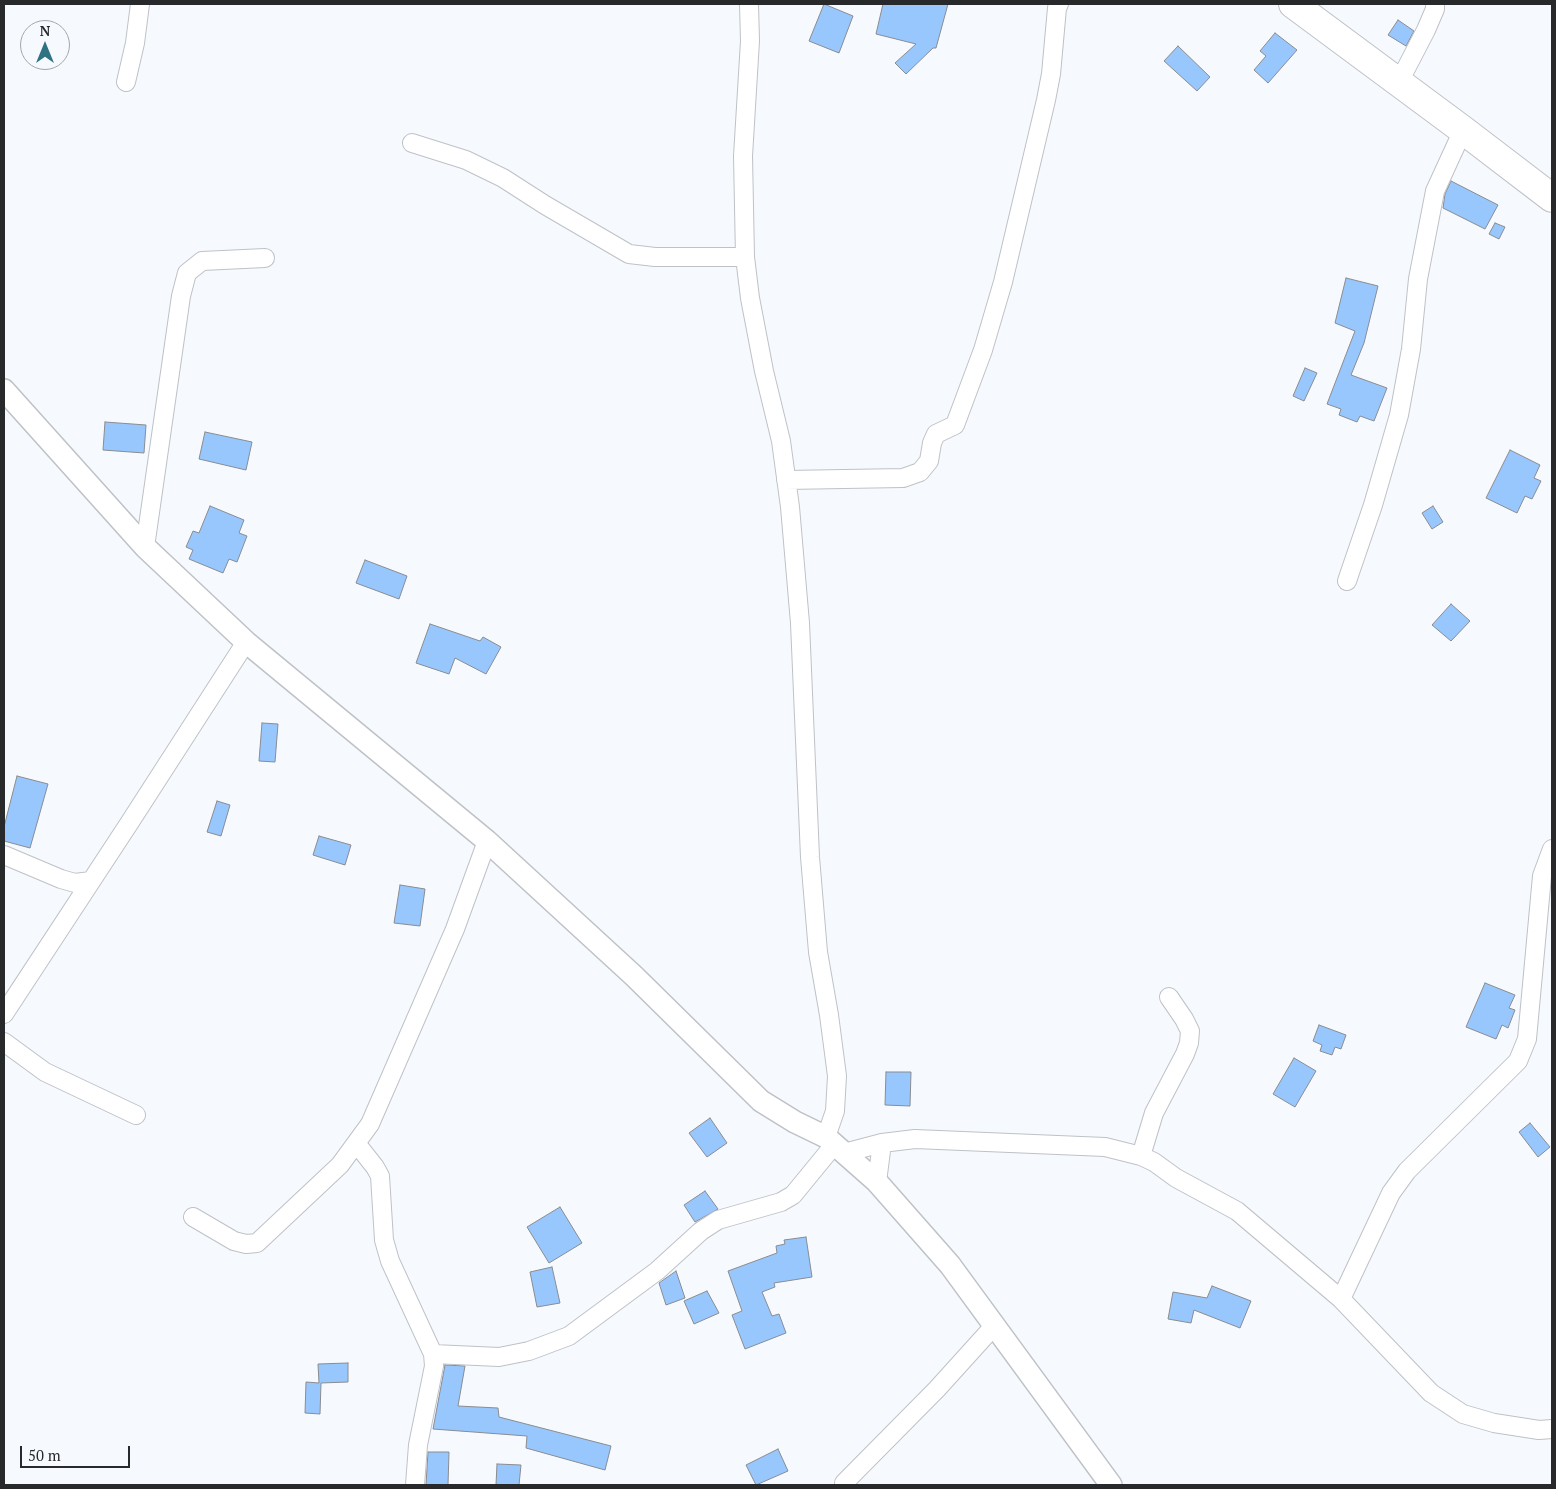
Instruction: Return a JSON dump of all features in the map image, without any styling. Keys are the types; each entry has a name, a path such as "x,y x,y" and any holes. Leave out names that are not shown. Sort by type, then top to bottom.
{"main road":[{"path":"1293,4 1464,130 1552,198"}],"street":[{"path":"126,82 135,43 140,4"},
{"path":"433,1354 499,1357 529,1352 569,1336 657,1271 701,1231 718,1220 781,1202 794,1195 835,1145 837,1076 818,952 810,857 800,623 790,507 781,441 764,371 750,298 745,257 743,156 750,41 750,4"},
{"path":"786,480 903,478 920,472 930,461 932,443 936,434 955,425 983,350 1003,282 1046,100 1059,4"},
{"path":"1399,82 1426,30 1435,10 1435,4"},
{"path":"1348,581 1374,506 1398,415 1411,349 1418,279 1435,191 1464,130"},
{"path":"412,143 466,160 503,178 629,254 655,257 745,257"},
{"path":"145,547 181,296 187,273 202,261 265,258"},
{"path":"4,390 145,547 246,642 487,841 634,976 761,1101 835,1145 877,1182 950,1265 1111,1485"},
{"path":"4,1014 246,642"},
{"path":"193,1217 234,1241 246,1244 257,1243 340,1165 370,1124 451,938 487,841"},
{"path":"1341,1300 1391,1192 1407,1171 1518,1061 1528,1039 1542,876 1552,849"},
{"path":"4,855 74,883 91,881"},
{"path":"1141,1156 1154,1113 1189,1043 1190,1031 1184,1018 1169,997"},
{"path":"4,1042 45,1072 136,1115"},
{"path":"835,1145 882,1143 915,1139 1105,1147 1141,1156 1154,1162 1176,1178 1238,1212 1341,1300 1431,1393 1463,1414 1494,1423 1539,1430 1552,1429"},
{"path":"356,1143 376,1167 380,1176 384,1240 390,1261 433,1354 434,1366 418,1445 415,1485"},
{"path":"877,1182 882,1143"},
{"path":"844,1483 937,1389 994,1326"}],"building":[{"path":"824,4 853,16 839,53 809,41"},
{"path":"883,4 948,4 936,48 933,48 906,74 895,63 916,44 876,34"},
{"path":"1398,20 1414,31 1406,46 1388,35"},
{"path":"1275,33 1297,50 1268,83 1254,70 1266,56 1260,51"},
{"path":"1178,46 1210,77 1197,91 1164,61"},
{"path":"1451,181 1498,205 1485,229 1443,208 1445,194"},
{"path":"1495,223 1505,227 1499,239 1489,234"},
{"path":"1346,278 1378,286 1364,343 1351,375 1387,388 1374,421 1360,416 1357,422 1339,415 1341,409 1327,404 1355,331 1335,323"},
{"path":"1305,368 1317,373 1304,401 1293,396"},
{"path":"105,422 146,425 144,453 103,450"},
{"path":"205,432 252,442 246,470 199,459"},
{"path":"1510,450 1540,465 1534,478 1541,481 1532,499 1525,496 1517,513 1486,498"},
{"path":"210,506 244,520 239,533 247,536 237,562 229,559 223,573 189,559 193,550 186,547 193,531 199,533"},
{"path":"1433,506 1443,522 1432,529 1422,513"},
{"path":"365,560 407,576 399,599 356,583"},
{"path":"1451,604 1470,621 1451,641 1432,625"},
{"path":"430,624 480,641 483,637 501,647 486,674 455,658 449,674 416,663"},
{"path":"262,723 278,724 275,762 259,761"},
{"path":"17,776 48,784 30,848 4,841 4,827"},
{"path":"217,801 230,805 221,836 207,832"},
{"path":"319,836 351,845 345,865 313,855"},
{"path":"400,885 425,889 420,926 394,923"},
{"path":"1485,983 1515,995 1509,1008 1515,1010 1508,1028 1502,1025 1496,1039 1466,1027"},
{"path":"1319,1025 1346,1035 1341,1049 1335,1047 1332,1055 1320,1051 1322,1045 1313,1041"},
{"path":"1294,1058 1316,1071 1295,1107 1273,1094"},
{"path":"886,1072 911,1072 910,1106 885,1105"},
{"path":"710,1118 727,1143 707,1157 689,1133"},
{"path":"1530,1123 1550,1147 1538,1157 1519,1132"},
{"path":"705,1191 718,1209 695,1222 684,1205"},
{"path":"560,1207 582,1243 549,1263 527,1227"},
{"path":"806,1237 812,1277 774,1283 775,1287 762,1292 772,1316 779,1314 786,1333 745,1349 732,1315 742,1311 728,1271 777,1253 776,1246 785,1244 784,1240"},
{"path":"552,1267 560,1303 537,1307 530,1272"},
{"path":"676,1271 685,1298 666,1305 659,1283"},
{"path":"1212,1286 1251,1301 1240,1328 1194,1310 1191,1323 1168,1319 1173,1292 1207,1298"},
{"path":"707,1291 719,1313 694,1324 684,1301"},
{"path":"348,1363 348,1382 321,1383 320,1414 305,1413 306,1382 319,1383 318,1364"},
{"path":"445,1365 465,1366 458,1406 498,1408 499,1417 611,1446 605,1470 526,1448 527,1436 433,1429"},
{"path":"778,1449 788,1471 756,1485 746,1465"},
{"path":"428,1452 449,1452 448,1485 426,1485"},
{"path":"497,1464 521,1465 519,1485 496,1485"}]}
